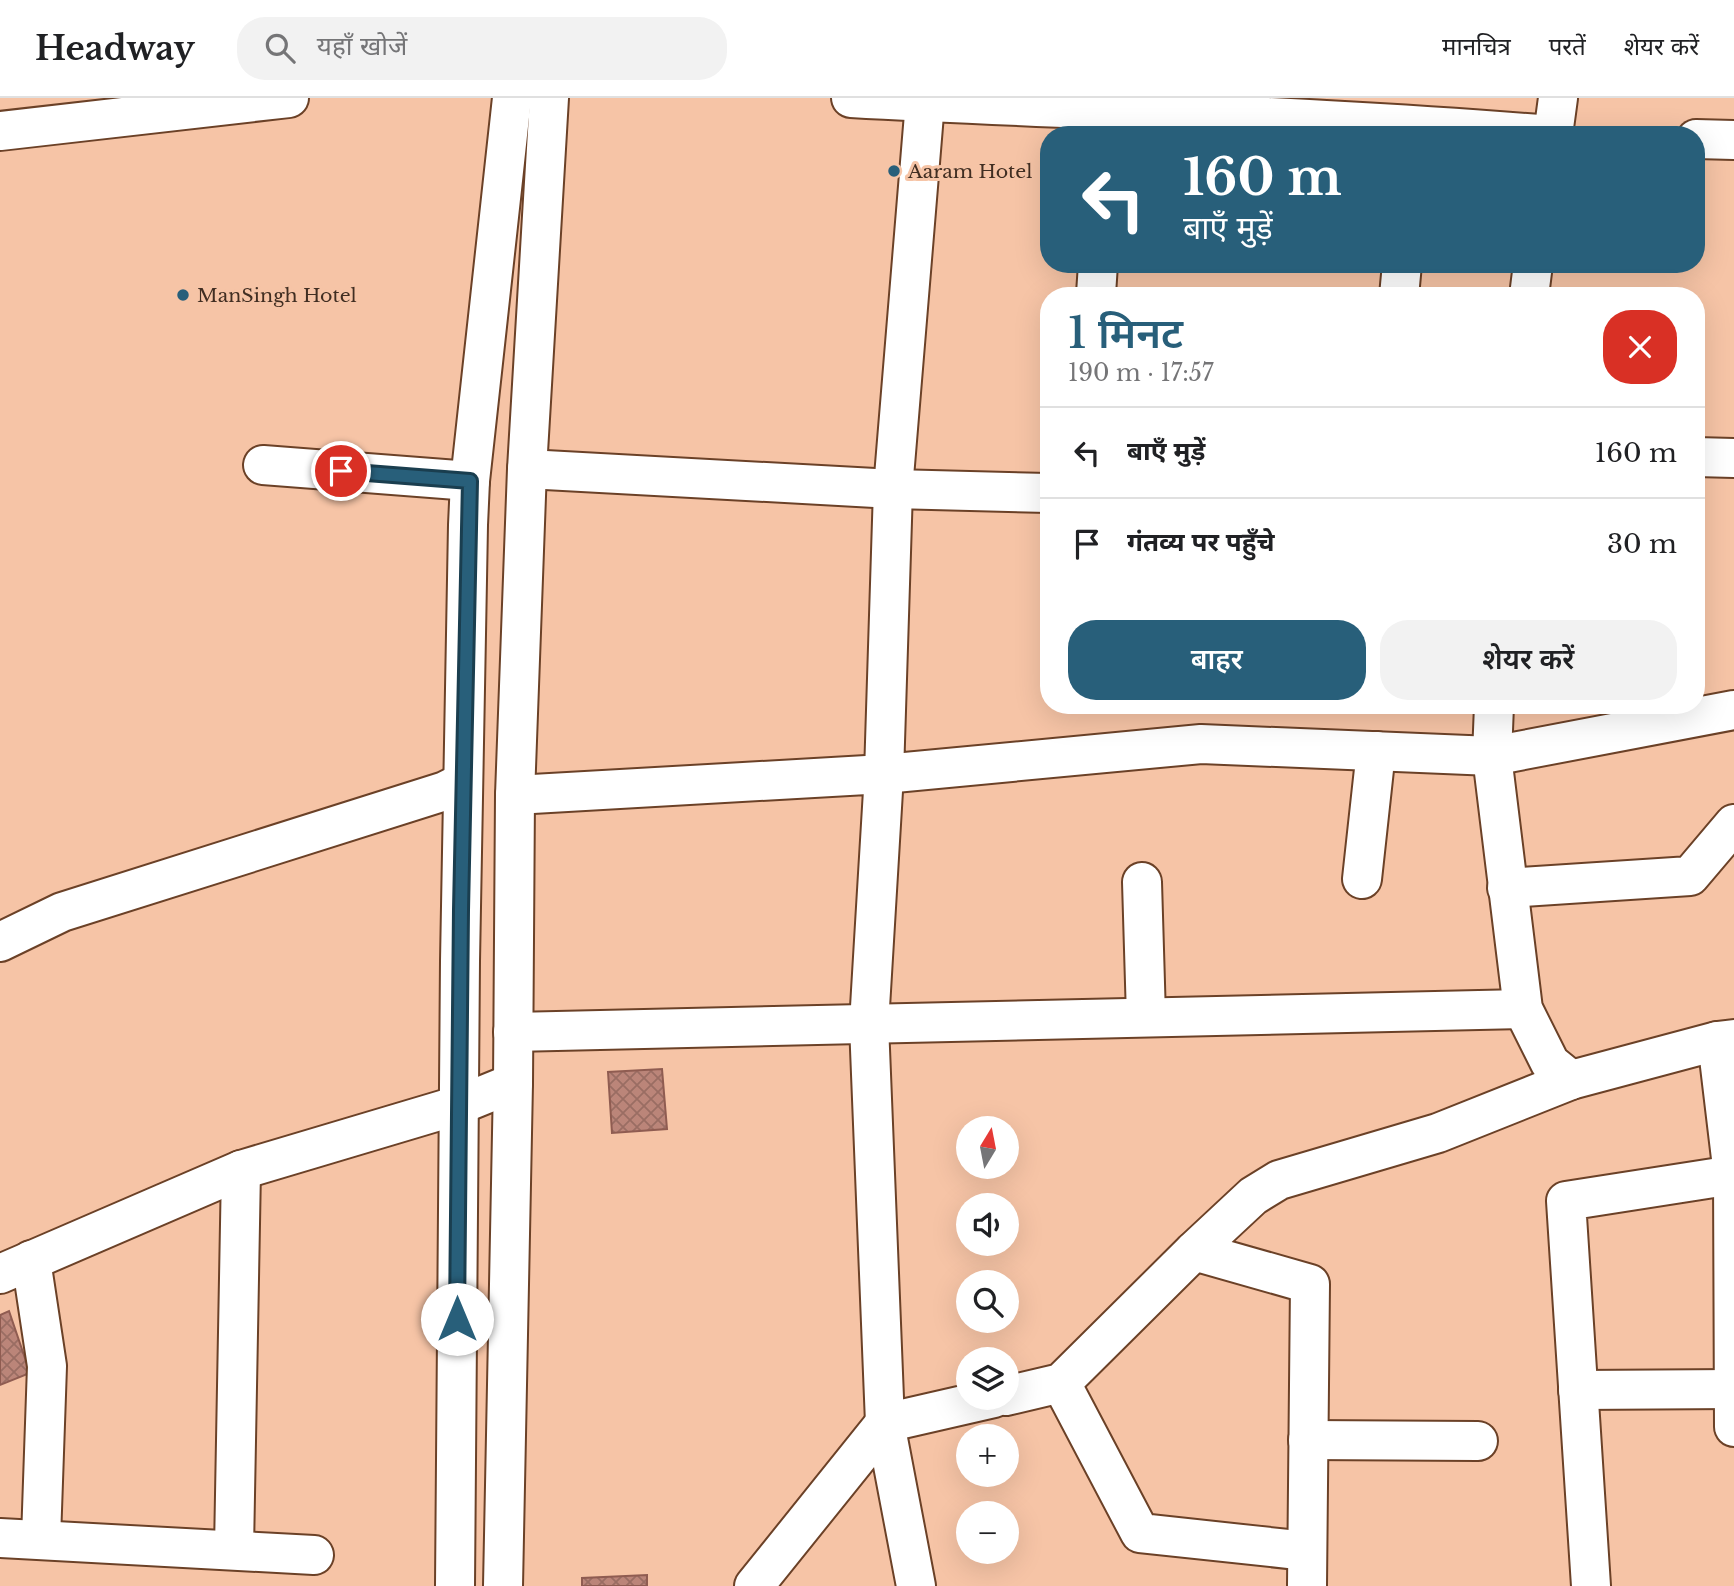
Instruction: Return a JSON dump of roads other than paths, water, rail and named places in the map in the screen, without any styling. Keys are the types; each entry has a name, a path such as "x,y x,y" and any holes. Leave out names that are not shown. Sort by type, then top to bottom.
{"street":[{"path":"0,131 289,98"},
{"path":"455,1586 463,782 470,481 512,98"},
{"path":"503,1586 513,1083 515,795 527,469 549,98"},
{"path":"851,98 1011,103 1109,123 1261,126"},
{"path":"1553,126 1558,98"},
{"path":"916,1586 885,1423 869,1024 884,774 893,489 925,102"},
{"path":"1705,139 1734,140"},
{"path":"1705,457 1734,458"},
{"path":"263,465 470,481"},
{"path":"527,469 893,489 1040,493"},
{"path":"515,795 884,774 1201,744 1492,756 1734,710"},
{"path":"1494,714 1492,756 1524,1009 1554,1063"},
{"path":"1362,879 1376,751"},
{"path":"0,942 62,912 445,791 463,782"},
{"path":"1507,888 1690,876 1734,824"},
{"path":"1142,882 1146,1017"},
{"path":"513,1032 1524,1009"},
{"path":"1019,1393 1061,1383 1253,1196 1279,1180 1438,1133 1554,1063 1726,1040 1733,1175 1734,1427"},
{"path":"41,1539 47,1366 15,1267 241,1170 459,1105 513,1083"},
{"path":"234,1549 241,1170"},
{"path":"1591,1586 1566,1202 1733,1175"},
{"path":"1061,1383 1140,1533 1307,1569 1310,1284 1194,1251"},
{"path":"1578,1390 1734,1389"},
{"path":"754,1586 885,1423 956,1407"},
{"path":"1308,1440 1478,1441"},
{"path":"0,1538 314,1555"}],"place":[{"name":"Aaram Hotel","path":"894,171"},
{"name":"ManSingh Hotel","path":"183,295"}]}
